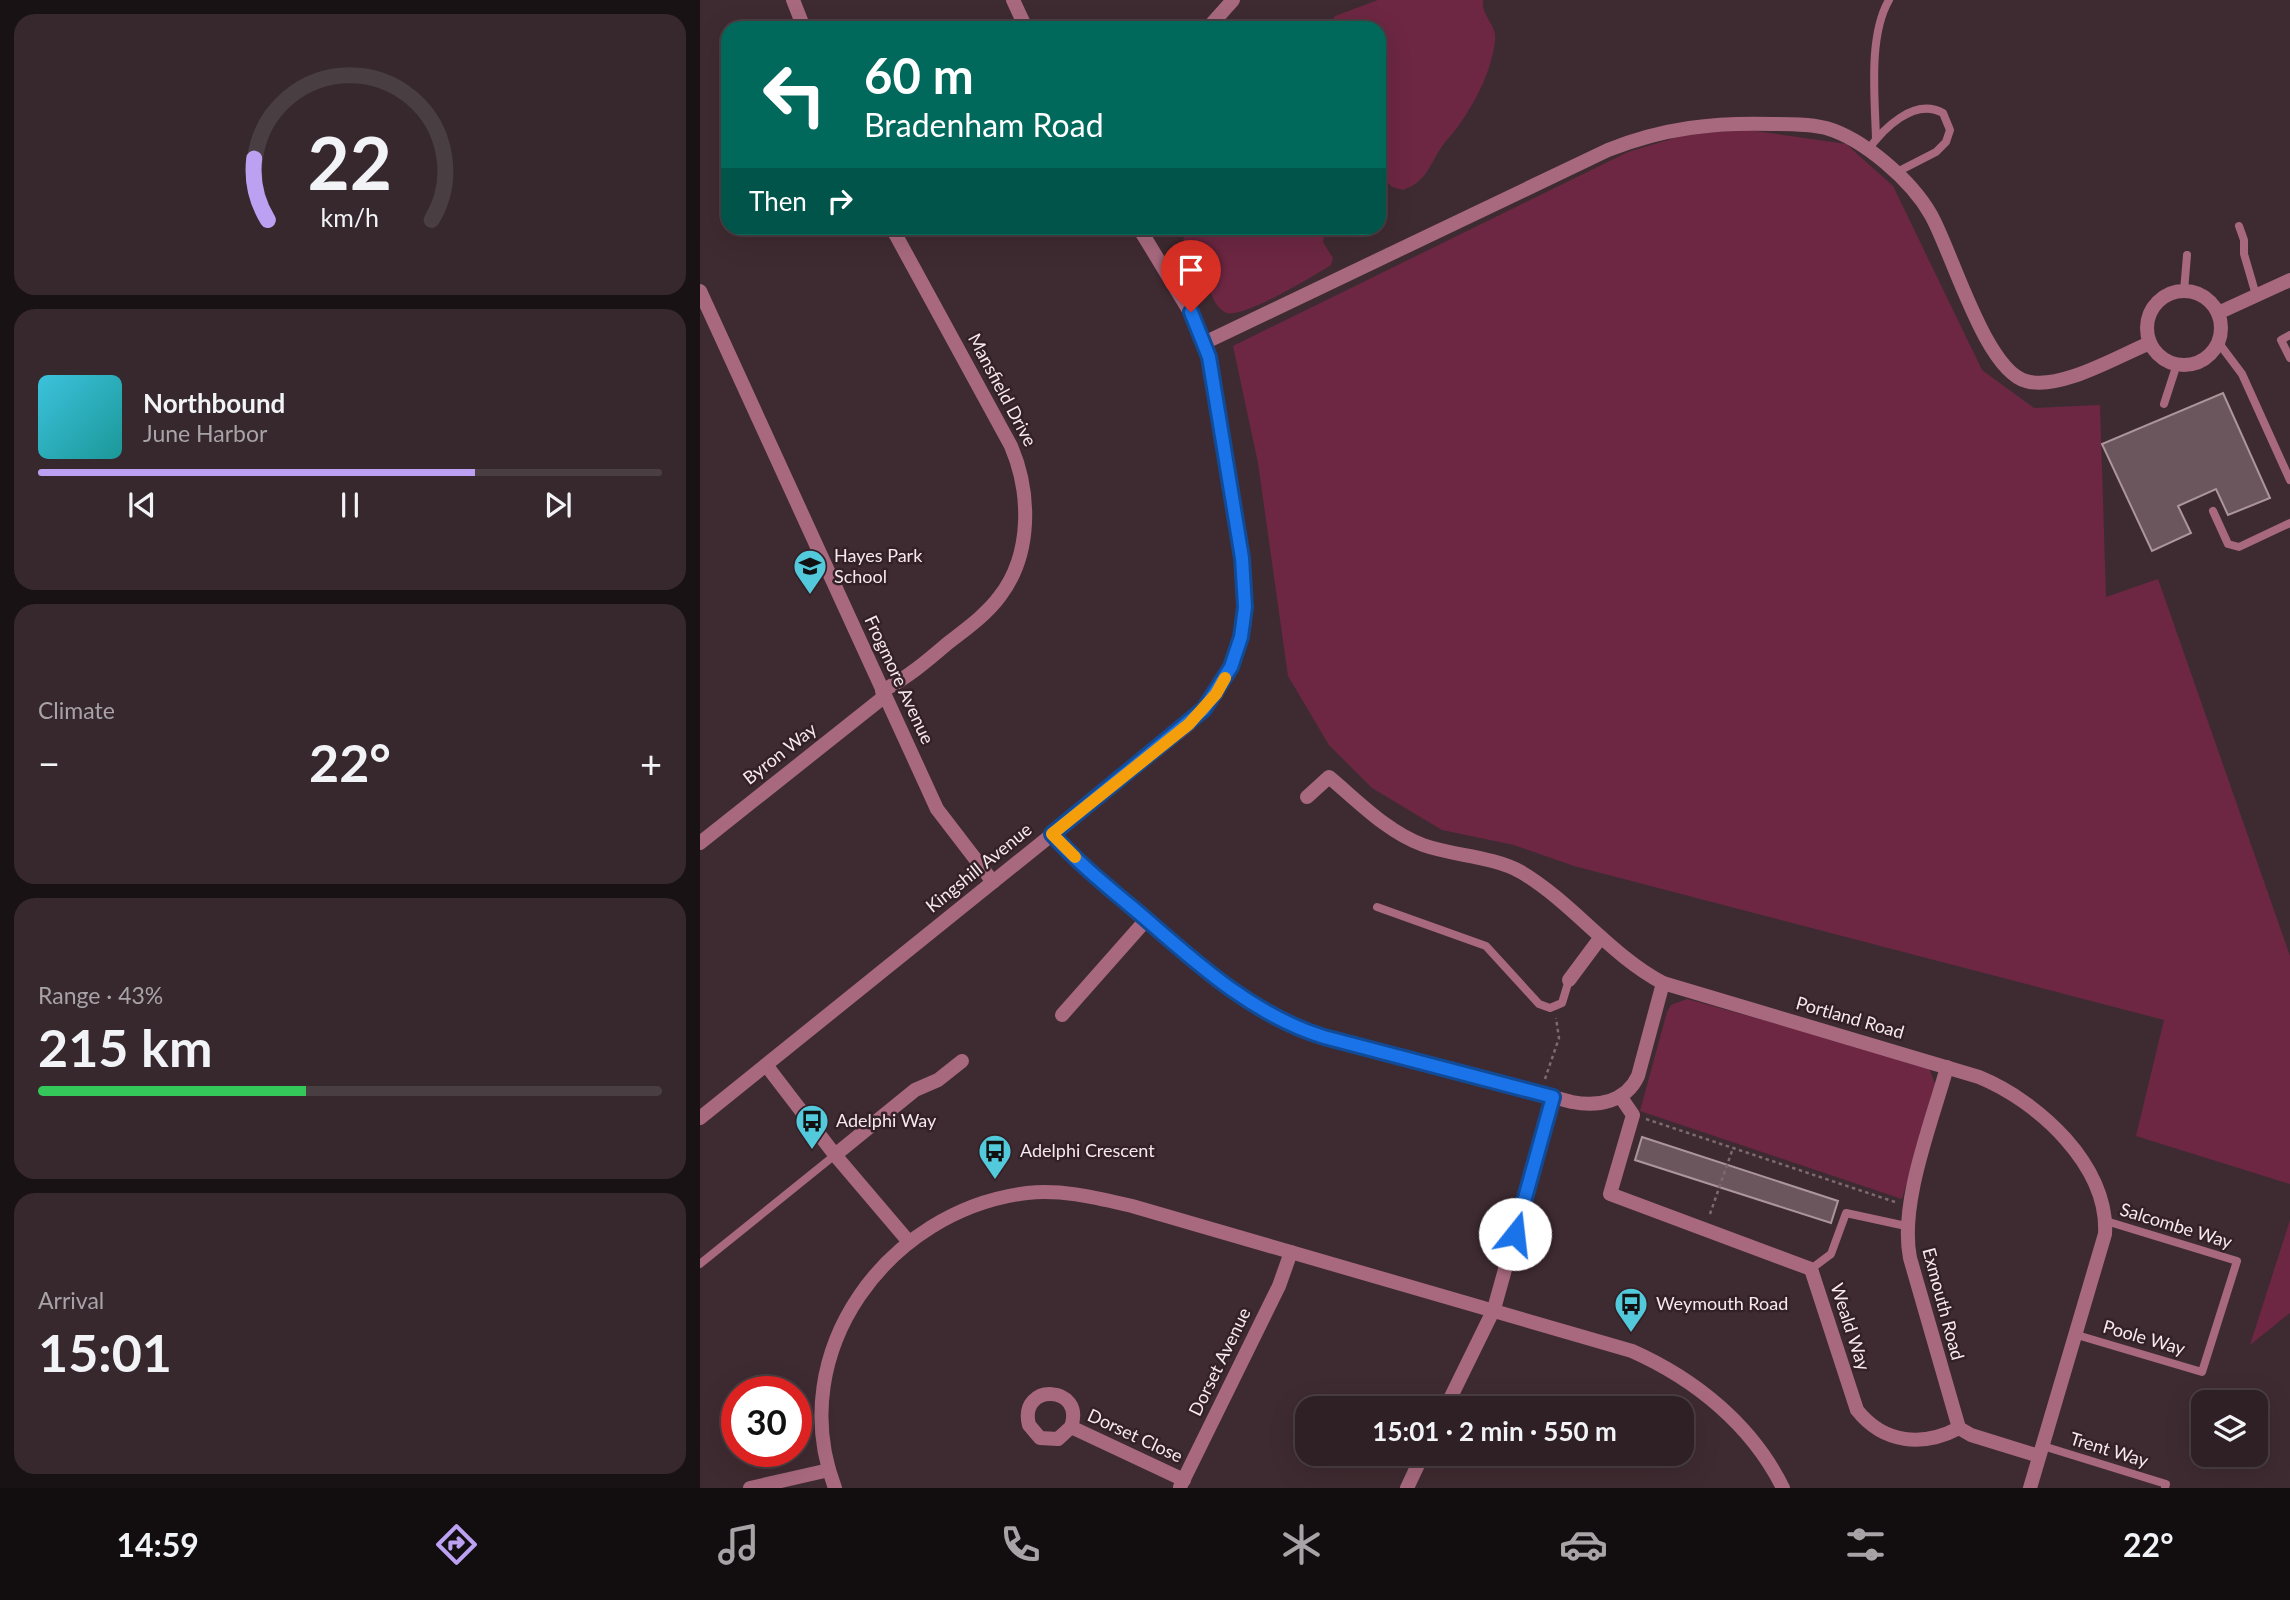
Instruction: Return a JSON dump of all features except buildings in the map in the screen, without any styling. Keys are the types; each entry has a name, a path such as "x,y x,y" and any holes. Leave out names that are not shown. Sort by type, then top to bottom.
{"street":[{"path":"793,0 801,21"},
{"path":"1013,0 1023,21"},
{"path":"1214,21 1234,0"},
{"path":"1205,343 1567,169 1651,134 1712,124 1797,124 1836,132 1871,145 1931,214 1991,348 2014,377 2036,383 2060,381 2150,342"},
{"name":"Mansfield Drive","path":"883,694 991,607 1016,569 1023,547 1025,521 1021,475 1011,446 895,235"},
{"name":"Kingshill Avenue","path":"700,1118 1204,709 1231,667 1245,621 1242,558 1205,343 1191,312 1143,235"},
{"path":"2218,313 2290,280"},
{"name":"Frogmore Avenue","path":"700,291 937,809 993,882"},
{"path":"2184,291 2207,299 2218,313 2221,327 2218,342 2206,357 2197,362 2177,364 2161,357 2150,342 2147,328 2153,307 2163,297 2184,291"},
{"name":"Byron Way","path":"700,843 883,694"},
{"name":"Portland Road","path":"1307,797 1329,777 1381,821 1412,841 1457,855 1499,863 1522,873 1637,967 1664,984 1947,1067 2008,1090 2045,1117 2082,1161 2097,1184 2106,1221 2105,1234 2077,1335 2030,1488"},
{"path":"1052,834 1183,952 1228,986 1292,1026 1324,1037 1546,1096 1591,1105 1620,1096 1630,1088 1638,1076 1664,984"},
{"path":"1062,1015 1146,919"},
{"path":"1569,980 1601,937"},
{"path":"835,1155 915,1090 938,1080 962,1061"},
{"path":"766,1065 835,1155 909,1242"},
{"name":"Exmouth Road","path":"1947,1067 1906,1226 1910,1258 1959,1428"},
{"path":"1451,1396 1493,1310 1546,1096"},
{"path":"1620,1096 1633,1115"},
{"name":"Weald Way","path":"1633,1115 1610,1194 1811,1269 1857,1410 1863,1417 1880,1431 1918,1442 1941,1437 1959,1428"},
{"path":"835,1488 829,1470 821,1419 831,1357 846,1318 866,1285 909,1242 939,1221 985,1202 1048,1192 1132,1206 1607,1342 1669,1369 1700,1390 1734,1420 1762,1454 1783,1488"},
{"name":"Dorset Avenue","path":"1182,1484 1279,1286 1292,1252"},
{"name":"Dorset Close","path":"1071,1427 1182,1484"},
{"path":"1959,1428 1971,1435 2041,1451"},
{"path":"1407,1488 1417,1466"},
{"path":"750,1488 829,1470"}],"lane":[{"path":"1871,145 1877,38 1880,17 1889,0"},
{"path":"1871,145 1913,110 1931,108 1943,113 1948,119 1949,136 1942,148 1897,172"},
{"path":"2239,226 2256,295"},
{"path":"2184,291 2187,255"},
{"path":"2290,335 2281,340 2290,358"},
{"path":"2218,342 2242,374 2290,480"},
{"path":"2164,404 2177,364"},
{"path":"2213,511 2228,544 2239,547 2290,523"},
{"path":"1377,907 1486,946 1539,1004 1554,1008 1562,1003 1569,980"},
{"path":"700,1264 835,1155"},
{"path":"1811,1269 1831,1254 1846,1213 1906,1226"},
{"name":"Salcombe Way","path":"2106,1221 2237,1261 2202,1372"},
{"name":"Poole Way","path":"2077,1335 2202,1372"},
{"name":"Trent Way","path":"2041,1451 2165,1486"}],"path":[{"path":"1546,1096 1559,1038 1554,1008"},
{"path":"1633,1115 1909,1206"},
{"path":"1705,1229 1733,1148"}],"shaded area":[{"path":"1378,0 1483,0 1484,11 1494,30 1495,40 1482,85 1425,175 1403,190 1392,187 1386,181 1386,21 1332,21 1335,16"},
{"path":"1749,130 1846,144 1893,186 1982,370 2034,408 2100,405 2106,597 2158,579 2290,956 2290,1184 2136,1136 2164,1020 1574,866 1514,845 1442,830 1372,788 1329,745 1288,676 1258,463 1233,346 1628,152 1688,134"},
{"path":"1186,235 1324,235 1323,242 1333,258 1331,265 1280,295 1249,309 1227,313 1215,303 1205,277 1186,249 1183,239"},
{"path":"1687,999 1929,1068 1935,1084 1902,1199 1640,1111 1667,1012 1671,1005"},
{"path":"2290,1220 2290,1313 2250,1345"}],"slow traffic":[{"path":"1075,857 1052,834 1189,724 1216,694 1225,678"}],"place":[{"name":"Hayes Park School","path":"810,596"},
{"name":"Adelphi Way","path":"812,1151"},
{"name":"Adelphi Crescent","path":"995,1181"},
{"name":"Weymouth Road","path":"1631,1334"}],"route":[{"path":"1191,312 1209,357 1244,570 1245,621 1241,637 1231,667 1204,709 1052,834 1183,952 1242,995 1292,1026 1324,1037 1553,1097 1515,1234"}]}
